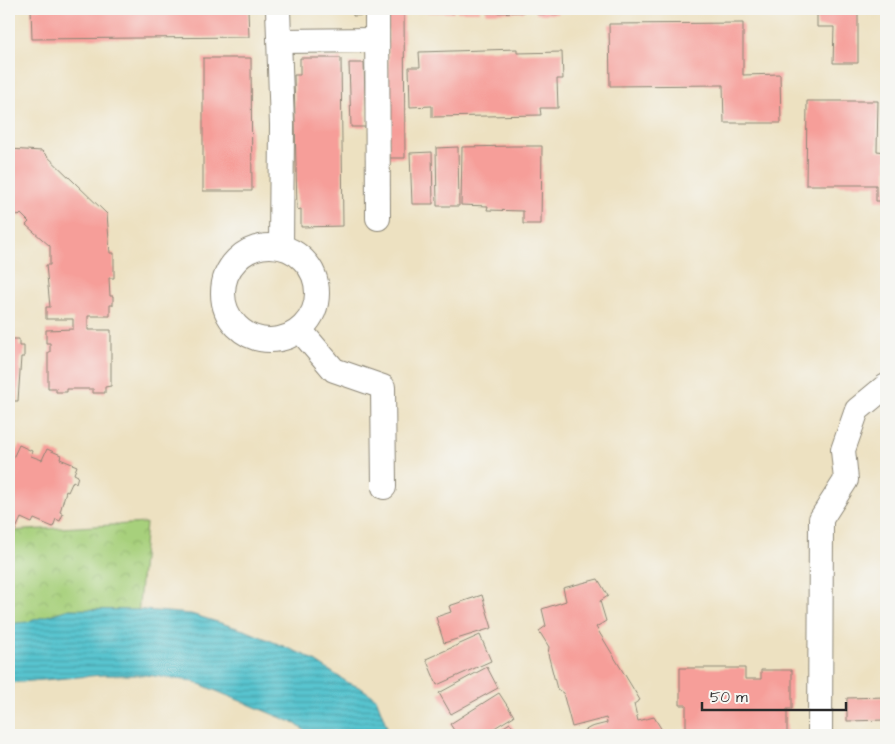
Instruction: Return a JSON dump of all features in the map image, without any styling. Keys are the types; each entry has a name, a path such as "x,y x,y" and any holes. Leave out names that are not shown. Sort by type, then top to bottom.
{"street":[{"path":"278,9 282,125 281,247"},
{"path":"377,9 378,218"},
{"path":"280,41 377,40"},
{"path":"267,245 295,252 307,262 316,283 316,305 310,319 300,330 288,337 275,340 261,340 248,335 237,327 228,316 223,303 222,289 225,276 232,264 242,254 254,248 267,245"},
{"path":"300,330 334,370 383,387 384,486"},
{"path":"820,735 821,519 846,480 842,450 857,410 886,386"}],"green space":[{"path":"146,523 135,651 9,663 9,531"}],"water":[{"path":"69,609 143,610 191,614 247,631 307,656 376,698 390,735 311,735 294,723 192,681 147,675 101,675 9,683 9,624 27,622"}],"building":[{"path":"31,9 248,9 249,37 32,39"},
{"path":"353,9 369,9 369,15 353,16"},
{"path":"388,9 404,9 405,158 389,158"},
{"path":"408,9 454,9 454,13 408,12"},
{"path":"457,9 480,9 480,12 457,12"},
{"path":"486,9 524,9 524,12 486,13"},
{"path":"536,9 559,9 558,14 536,14"},
{"path":"817,9 858,9 858,63 833,63 834,27 817,27"},
{"path":"743,23 743,75 780,74 781,123 724,123 723,85 610,86 609,24"},
{"path":"517,49 517,53 562,52 563,79 557,79 558,108 540,108 541,115 432,117 432,106 410,107 409,67 420,67 419,52"},
{"path":"203,58 251,58 252,191 203,191"},
{"path":"300,58 341,58 343,226 301,227 301,209 297,210 294,75 300,75"},
{"path":"349,63 364,63 366,127 351,127"},
{"path":"807,101 878,101 877,151 886,152 886,201 876,201 876,185 806,185"},
{"path":"542,146 541,224 523,224 523,211 487,210 488,206 461,205 462,147"},
{"path":"458,147 459,206 437,206 436,148"},
{"path":"9,149 42,151 107,214 110,253 114,253 114,278 109,278 110,296 113,296 113,305 110,305 110,316 88,316 88,330 111,330 111,386 105,387 105,393 93,393 93,389 67,389 67,392 56,392 56,388 48,388 48,352 50,352 50,343 46,343 46,330 73,329 73,319 46,319 46,307 50,307 46,265 50,265 50,246 26,225 29,222 21,214 19,216 13,211 9,211"},
{"path":"432,152 433,204 412,204 410,153"},
{"path":"9,339 19,339 19,346 24,346 24,357 21,357 18,401 9,401"},
{"path":"19,445 32,451 31,456 42,460 47,449 61,455 60,459 77,466 74,474 78,476 76,483 73,481 68,492 66,491 60,512 63,514 60,521 56,519 53,527 34,519 32,523 21,518 15,531 9,528 9,456 13,458"},
{"path":"598,579 608,596 600,601 606,621 596,627 640,700 634,704 638,721 654,717 665,735 584,735 582,732 591,727 607,723 606,718 572,727 563,693 557,689 548,654 549,647 539,631 546,626 542,609 566,601 563,588"},
{"path":"482,595 492,628 444,643 436,617 451,612 449,606"},
{"path":"480,635 491,661 437,685 426,659"},
{"path":"487,667 498,688 451,714 439,693"},
{"path":"680,668 745,668 745,679 761,679 761,670 792,670 792,709 787,709 787,735 749,735 749,732 686,732 686,705 680,705"},
{"path":"499,693 514,716 483,735 457,735 450,724"},
{"path":"886,697 886,720 847,721 847,698"},
{"path":"510,723 518,735 491,735"}]}
